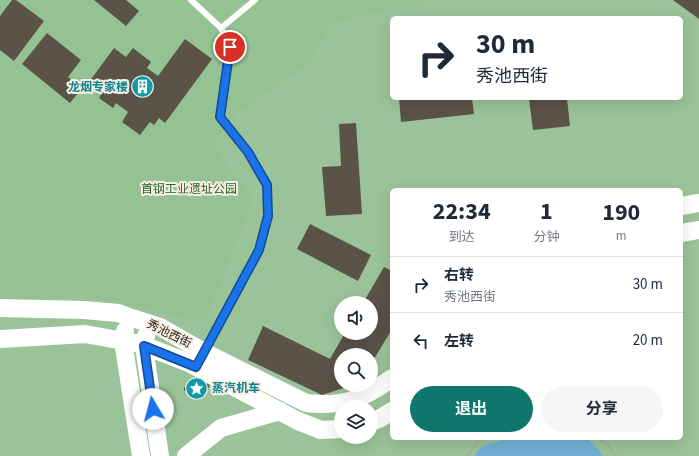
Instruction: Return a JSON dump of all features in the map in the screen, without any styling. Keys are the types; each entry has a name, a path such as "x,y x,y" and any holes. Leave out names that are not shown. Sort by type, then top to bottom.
{"street":[{"path":"683,206 699,203"},
{"path":"683,233 699,230"},
{"name":"秀池西街","path":"0,308 84,310 118,314 149,323 160,327 200,359 280,411 298,421 321,430 334,429"},
{"path":"129,317 122,341 141,456"},
{"path":"149,323 144,346 160,456"},
{"name":"秀池西街","path":"0,339 85,334 122,341 200,359 306,403 318,404 350,402 372,392 390,379"},
{"path":"186,456 221,428 280,411"},
{"path":"378,419 390,412"}],"lane":[{"path":"191,0 221,28 230,47 220,117 248,152 267,185 268,216 259,250 200,359"},
{"path":"221,28 255,0"}],"path":[{"path":"467,456 479,440"},
{"path":"601,440 616,456"}],"green space":[{"name":"首钢工业遗址公园","path":"0,0 699,0 699,456 0,456"},
{"path":"0,0 434,0 331,23 309,63 237,113 212,145 253,199 205,323 87,296 0,304"}],"water":[{"path":"589,440 603,456 474,456 488,443 501,441"}],"building":[{"path":"12,0 16,0 44,21 14,61 0,50 0,16"},
{"path":"94,0 126,0 139,11 126,26"},
{"path":"673,0 699,0 699,19"},
{"path":"47,33 81,60 68,77 82,88 70,103 22,64"},
{"name":"龙烟专家楼","path":"185,39 212,59 165,123 159,118 154,125 150,122 140,135 122,122 128,112 116,103 113,108 99,98 102,93 89,82 114,48 126,57 133,48 151,62 147,68 158,76"},
{"path":"399,100 472,100 474,114 401,122"},
{"path":"529,100 567,100 570,126 533,130"},
{"path":"356,123 362,214 326,216 322,167 341,166 339,124"},
{"path":"310,224 371,255 358,281 297,249"},
{"path":"384,267 390,270 390,332 378,352 378,348 336,348 341,340 378,340 378,296 367,296"},
{"path":"263,326 330,359 334,352 334,391 322,395 248,360"}],"railway":[{"path":"186,389 207,386"}],"place":[{"name":"龙烟专家楼","path":"143,87"},
{"name":"蒸汽机车","path":"197,388"}],"route":[{"path":"153,409 144,346 196,367 259,250 268,216 267,185 248,152 220,117 230,47"}]}
